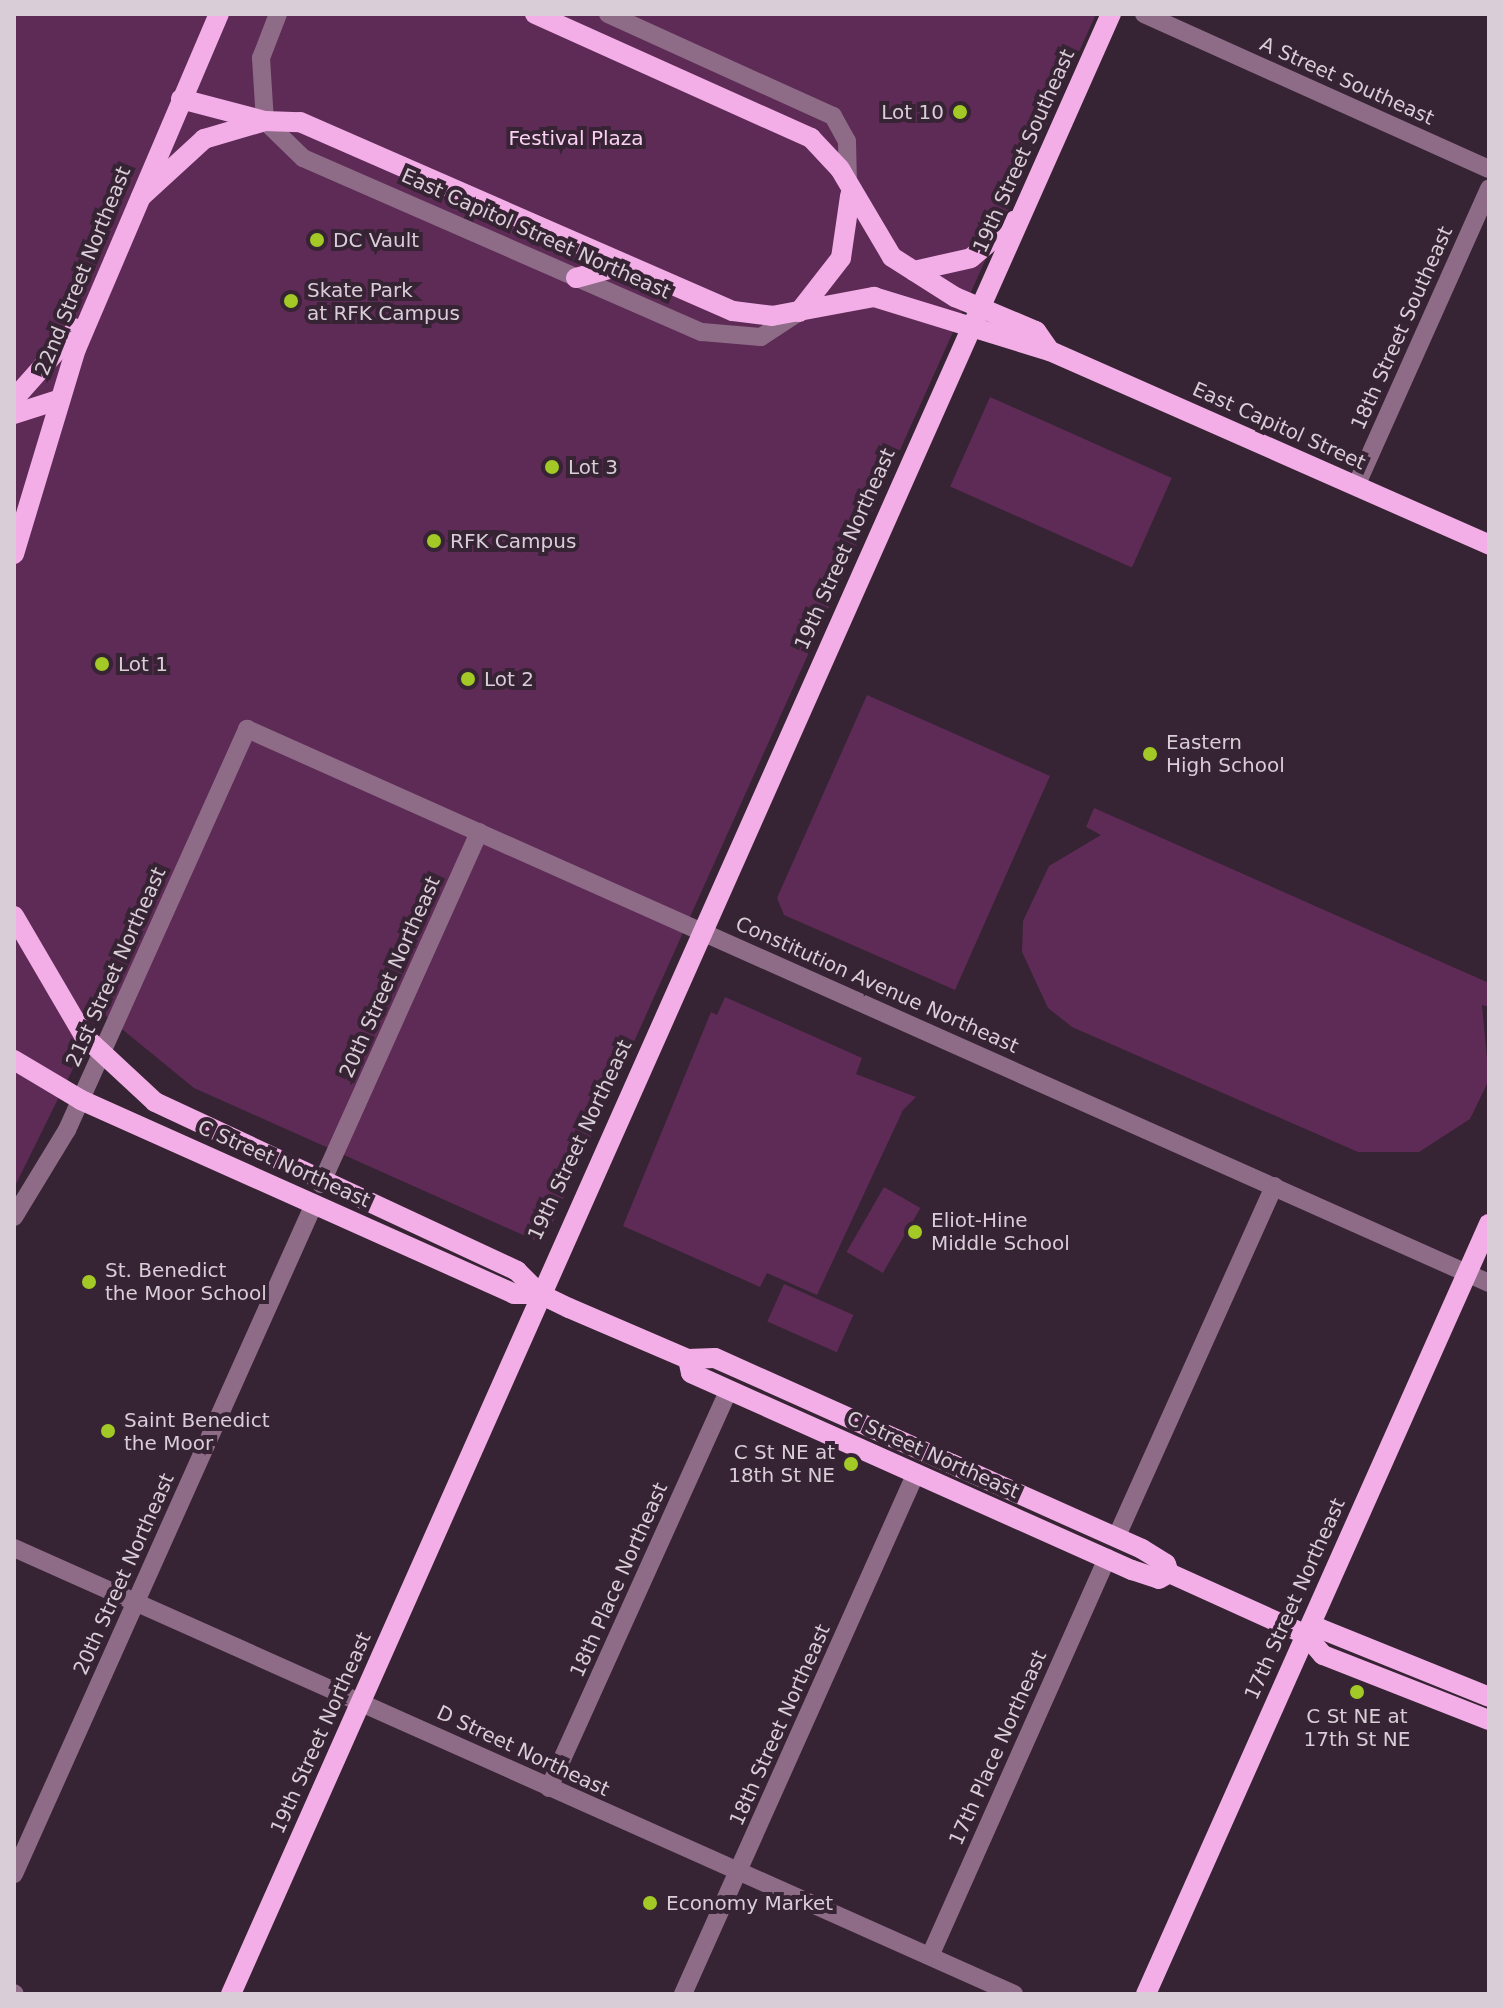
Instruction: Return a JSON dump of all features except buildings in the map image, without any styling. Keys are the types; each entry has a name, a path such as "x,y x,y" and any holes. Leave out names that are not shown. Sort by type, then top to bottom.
{"main road":[{"name":"22nd Street Northeast","path":"14,554 58,400 93,307 219,14"},
{"path":"535,14 800,132 832,158 875,239 976,317"},
{"name":"19th Street Southeast","path":"976,317 1111,14"},
{"path":"181,99 265,121"},
{"name":"East Capitol Street Northeast","path":"141,197 194,144 265,121 310,125 624,265 745,315 799,312 874,297 976,317 1050,351"},
{"path":"799,312 841,258 851,219 848,187"},
{"path":"914,271 971,258 1023,213"},
{"path":"576,278 624,265"},
{"path":"14,399 93,307"},
{"name":"19th Street Northeast","path":"231,1994 976,317"},
{"name":"East Capitol Street","path":"1050,351 1489,545"},
{"path":"14,414 58,400"},
{"path":"14,916 59,1001 100,1055"},
{"name":"C Street Northeast","path":"100,1055 155,1102 321,1184 517,1271 540,1294 688,1359 715,1358 1116,1538 1166,1564 1169,1573 1306,1635 1323,1655 1487,1719"},
{"name":"C Street Northeast","path":"14,1060 81,1100 514,1294 540,1294"},
{"name":"17th Street Northeast","path":"1146,1994 1489,1224"},
{"name":"C Street Northeast","path":"688,1359 691,1373 729,1390 1107,1558 1159,1579 1169,1573"},
{"name":"C Street Northeast","path":"1306,1635 1321,1629 1489,1697"}],"street":[{"path":"265,121 261,58 278,14"},
{"path":"608,14 833,116 847,141 848,187"},
{"name":"A Street Southeast","path":"1144,14 1489,169"},
{"name":"East Capitol Street Northeast","path":"265,121 303,158 576,278 717,335 761,337 799,312"},
{"name":"18th Street Southeast","path":"1356,486 1489,188"},
{"name":"Constitution Avenue Northeast","path":"247,729 1489,1283"},
{"name":"21st Street Northeast","path":"14,1217 81,1100 247,729"},
{"name":"20th Street Northeast","path":"321,1184 479,832"},
{"path":"1116,1538 1274,1186"},
{"name":"20th Street Northeast","path":"14,1874 314,1204"},
{"name":"18th Place Northeast","path":"549,1788 729,1390"},
{"name":"18th Street Northeast","path":"683,1994 916,1473"},
{"name":"D Street Northeast","path":"14,1548 1014,1994"},
{"name":"17th Place Northeast","path":"930,1956 1107,1558"}],"green space":[{"name":"RFK Campus","path":"14,14 1096,14 543,1244 194,1088 101,1012 14,1188"},
{"path":"990,397 1172,478 1132,567 950,487"},
{"path":"867,695 1050,776 955,990 784,915 777,898"},
{"path":"1094,808 1489,983 1489,1007 1482,1005 1489,1080 1470,1119 1419,1152 1358,1152 1072,1027 1048,1008 1022,952 1023,921 1049,866 1101,835 1086,827"},
{"path":"725,997 862,1058 856,1074 916,1097 903,1110 817,1295 767,1273 760,1287 623,1226 711,1012 717,1015"},
{"path":"884,1187 920,1208 883,1273 846,1252"},
{"path":"784,1284 853,1315 837,1352 767,1321"}],"place":[{"name":"Lot 10","path":"960,112"},
{"name":"DC Vault","path":"317,240"},
{"name":"Skate Park at RFK Campus","path":"291,301"},
{"name":"Lot 3","path":"552,467"},
{"name":"RFK Campus","path":"434,541"},
{"name":"Lot 1","path":"102,664"},
{"name":"Lot 2","path":"468,679"},
{"name":"Eastern High School","path":"1150,754"},
{"name":"Eliot-Hine Middle School","path":"915,1232"},
{"name":"St. Benedict the Moor School","path":"89,1282"},
{"name":"Saint Benedict the Moor","path":"108,1431"},
{"name":"C St NE at 18th St NE","path":"851,1464"},
{"name":"C St NE at 17th St NE","path":"1357,1692"},
{"name":"Economy Market","path":"650,1903"}],"park label":[{"name":"Festival Plaza","path":"576,138"}]}
